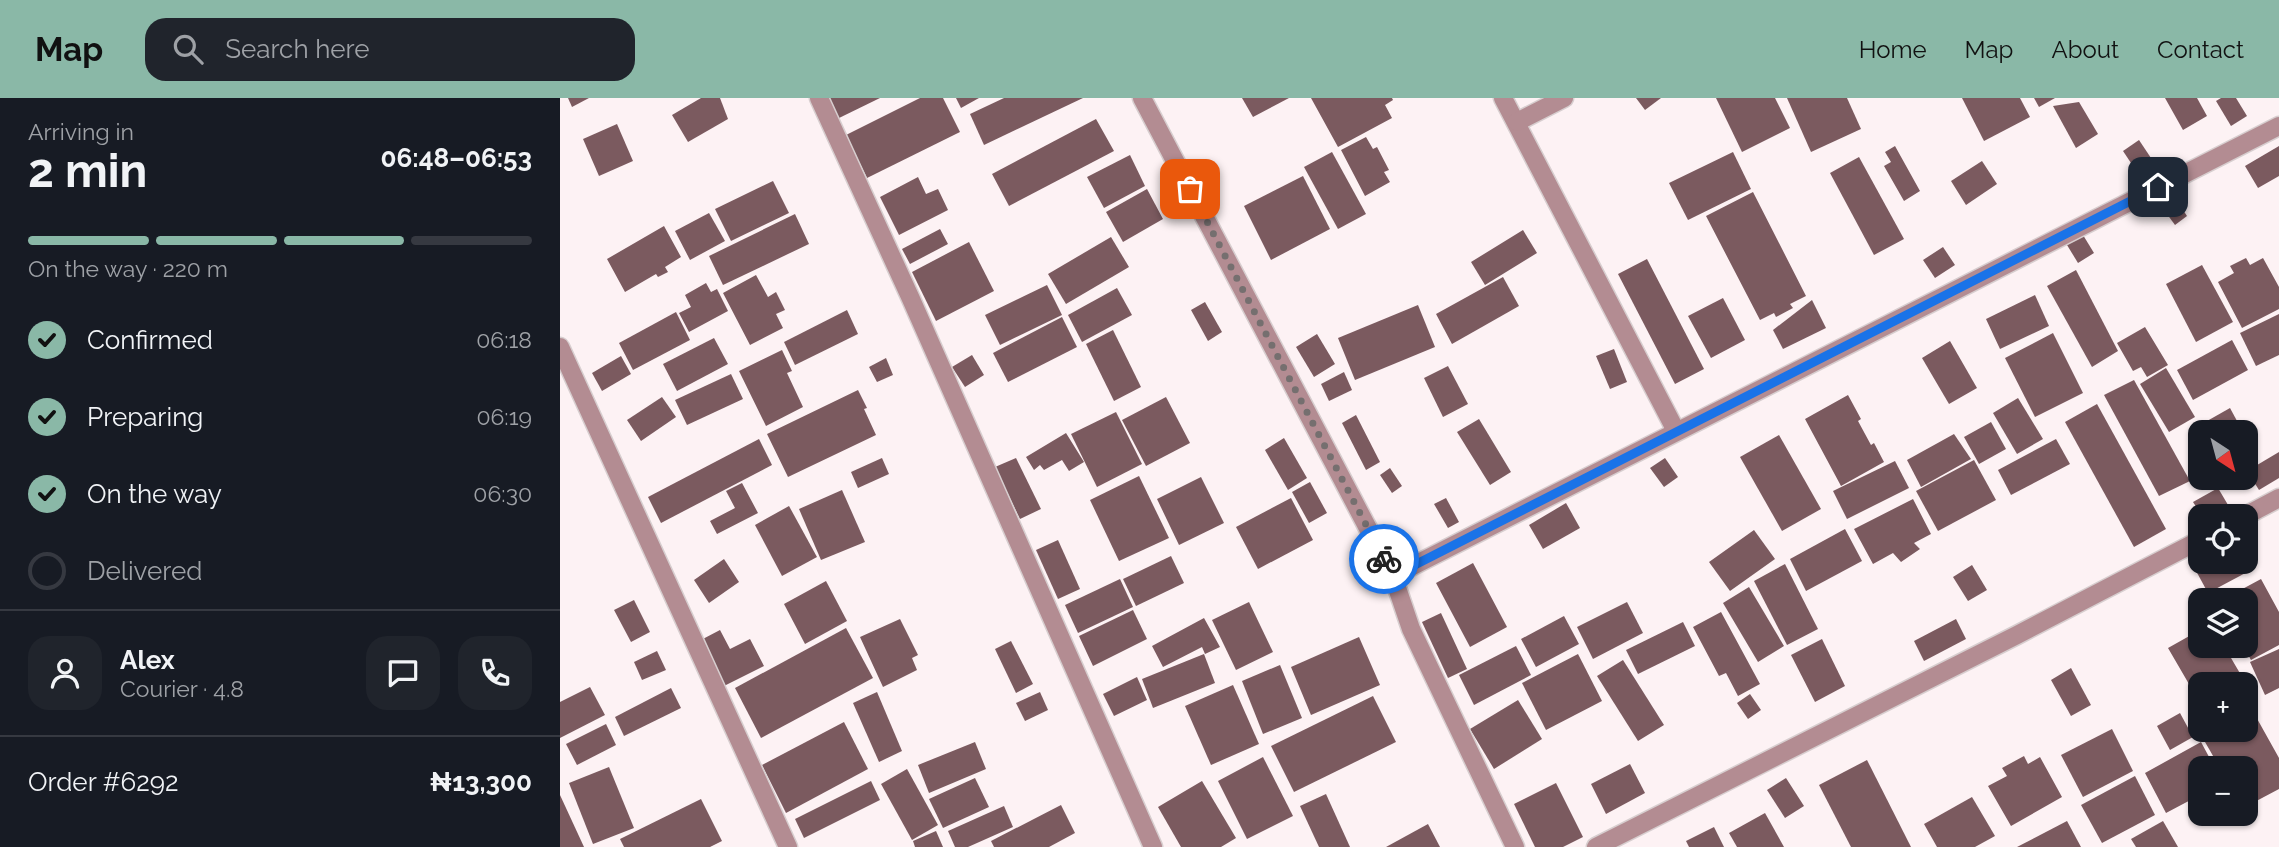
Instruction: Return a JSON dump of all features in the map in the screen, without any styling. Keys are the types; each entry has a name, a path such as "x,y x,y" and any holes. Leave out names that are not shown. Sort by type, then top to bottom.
{"street":[{"path":"819,98 911,299 1153,847"},
{"path":"1142,98 1393,576 1410,629 1515,847"},
{"path":"1503,98 1676,431"},
{"path":"1517,122 1564,98"},
{"path":"1393,576 2279,126"},
{"path":"560,347 788,847"},
{"path":"2258,509 2279,498"},
{"path":"1595,847 2188,546"}],"building":[{"path":"568,98 589,98 572,107"},
{"path":"701,98 720,98 728,119 688,142 672,115"},
{"path":"827,98 880,98 837,119"},
{"path":"920,98 943,98 960,132 867,178 846,135"},
{"path":"956,98 979,98 961,108"},
{"path":"1004,98 1083,98 984,145 970,114"},
{"path":"1242,98 1289,98 1253,117"},
{"path":"1311,98 1392,98 1393,100 1385,105 1392,118 1338,147"},
{"path":"1636,98 1661,98 1645,110"},
{"path":"1716,98 1775,98 1790,128 1742,152"},
{"path":"1787,98 1847,98 1861,129 1811,152"},
{"path":"1962,98 2020,98 2030,117 1984,141"},
{"path":"2034,98 2055,98 2039,107"},
{"path":"2165,98 2197,98 2207,116 2183,130"},
{"path":"2221,98 2236,98 2247,116 2231,126 2216,101"},
{"path":"2079,102 2098,134 2076,148 2053,106"},
{"path":"1096,119 1114,151 1009,206 992,174"},
{"path":"617,124 633,161 599,176 583,139"},
{"path":"1366,137 1373,149 1377,147 1389,170 1384,172 1390,182 1365,196 1341,150"},
{"path":"2139,140 2151,158 2135,169 2123,151"},
{"path":"1895,146 1920,191 1904,201 1884,166 1891,162 1885,152"},
{"path":"2279,146 2279,176 2258,188 2245,166"},
{"path":"1332,152 1366,214 1338,229 1304,167"},
{"path":"1733,152 1751,189 1688,220 1669,183"},
{"path":"1130,155 1145,186 1104,208 1087,177"},
{"path":"1859,157 1904,239 1874,255 1830,173"},
{"path":"1982,161 1997,184 1966,205 1951,181"},
{"path":"1303,176 1330,229 1271,260 1244,206"},
{"path":"918,177 926,194 938,189 948,210 899,235 880,197"},
{"path":"773,181 789,213 731,241 715,209"},
{"path":"1147,189 1163,219 1123,242 1106,212"},
{"path":"1753,192 1806,296 1790,304 1793,308 1776,317 1774,313 1760,320 1706,216"},
{"path":"2177,201 2187,216 2175,225 2164,210"},
{"path":"709,213 725,241 690,260 675,231"},
{"path":"795,214 809,244 723,285 709,256"},
{"path":"664,226 681,257 665,267 668,272 658,277 656,274 625,292 607,259"},
{"path":"940,229 948,244 910,264 902,249"},
{"path":"1523,230 1537,253 1485,285 1471,262"},
{"path":"2083,235 2094,253 2078,263 2067,245"},
{"path":"1111,237 1129,267 1066,304 1048,274"},
{"path":"969,242 994,291 936,321 912,272"},
{"path":"1943,247 1955,265 1935,278 1923,260"},
{"path":"2246,258 2250,265 2263,258 2279,287 2279,309 2242,328 2218,282 2234,273 2230,266"},
{"path":"1647,259 1704,369 1675,384 1618,274"},
{"path":"2202,265 2233,322 2196,342 2166,284"},
{"path":"2076,270 2118,351 2092,367 2047,286"},
{"path":"756,275 768,297 776,292 785,310 776,314 783,328 750,345 723,293"},
{"path":"1503,277 1519,306 1452,344 1436,314"},
{"path":"706,283 711,292 717,289 728,311 689,332 679,313 691,307 685,295"},
{"path":"1047,285 1062,315 1000,345 985,315"},
{"path":"1117,288 1132,315 1082,342 1068,315"},
{"path":"2035,295 2049,326 2000,349 1986,319"},
{"path":"1723,298 1745,340 1711,358 1688,316"},
{"path":"1812,300 1826,328 1783,349 1773,330"},
{"path":"1205,302 1222,332 1208,341 1191,310"},
{"path":"1418,305 1435,347 1355,380 1338,338"},
{"path":"847,310 858,334 795,365 784,342"},
{"path":"676,312 690,340 633,370 619,343"},
{"path":"2279,314 2279,355 2256,366 2240,333"},
{"path":"1062,317 1077,347 1008,382 993,353"},
{"path":"2145,327 2168,365 2147,377 2141,367 2133,371 2117,343"},
{"path":"1113,330 1141,387 1114,401 1086,344"},
{"path":"2053,333 2083,393 2035,417 2005,358"},
{"path":"1317,334 1335,364 1314,377 1296,347"},
{"path":"714,338 728,364 677,391 663,364"},
{"path":"2232,340 2248,370 2193,400 2177,370"},
{"path":"1950,341 1977,388 1949,404 1922,358"},
{"path":"1614,349 1627,382 1610,389 1596,356"},
{"path":"782,350 792,371 787,373 803,407 766,426 739,371"},
{"path":"972,355 984,375 965,387 952,367"},
{"path":"621,356 631,374 602,391 592,373"},
{"path":"886,358 893,375 877,382 869,367"},
{"path":"1448,366 1468,404 1443,417 1424,378"},
{"path":"2166,368 2195,417 2169,432 2140,384"},
{"path":"1344,372 1352,390 1329,401 1321,384"},
{"path":"731,374 743,399 687,425 675,400"},
{"path":"2134,380 2188,477 2188,482 2159,496 2104,395"},
{"path":"858,390 876,435 788,477 767,434"},
{"path":"1848,395 1861,419 1858,421 1884,462 1841,486 1805,419"},
{"path":"662,397 676,417 641,441 627,420"},
{"path":"1166,397 1190,443 1146,466 1122,420"},
{"path":"2018,398 2043,439 2017,454 1993,413"},
{"path":"2097,404 2166,529 2134,547 2065,422"},
{"path":"2230,408 2236,420 2209,420"},
{"path":"1116,412 1142,464 1097,487 1071,434"},
{"path":"1356,415 1380,462 1366,470 1342,423"},
{"path":"1479,419 1511,472 1490,485 1457,432"},
{"path":"1991,422 2006,449 1979,464 1964,437"},
{"path":"1066,433 1084,462 1069,471 1062,460 1044,470 1040,465 1034,470 1026,457"},
{"path":"1954,434 1971,459 1921,487 1907,460"},
{"path":"1779,435 1821,509 1782,531 1740,457"},
{"path":"1284,438 1307,478 1288,490 1265,450"},
{"path":"759,439 772,465 661,523 648,497"},
{"path":"2056,439 2070,464 2011,495 1998,470"},
{"path":"2279,452 2279,478 2259,490 2258,488 2258,464"},
{"path":"882,458 889,474 858,488 851,472"},
{"path":"1016,458 1041,509 1020,519 995,467"},
{"path":"1665,458 1678,477 1664,487 1650,468"},
{"path":"1974,460 1996,500 1938,531 1916,491"},
{"path":"1895,461 1909,488 1847,519 1833,491"},
{"path":"1390,468 1402,486 1392,493 1380,475"},
{"path":"1139,476 1169,538 1119,561 1090,500"},
{"path":"1201,477 1224,523 1179,545 1157,499"},
{"path":"1310,482 1327,513 1309,523 1292,492"},
{"path":"742,483 758,513 717,534 710,521 735,508 726,491"},
{"path":"842,490 865,542 821,560 799,509"},
{"path":"2219,490 2227,504 2194,504 2193,502"},
{"path":"1291,498 1313,540 1258,569 1236,527"},
{"path":"1446,498 1459,522 1448,528 1434,504"},
{"path":"1913,499 1931,534 1914,543 1920,549 1901,562 1893,553 1873,564 1854,529"},
{"path":"1566,503 1580,528 1543,549 1529,525"},
{"path":"789,506 817,557 782,576 755,525"},
{"path":"1845,529 1862,561 1806,591 1790,559"},
{"path":"1754,530 1775,559 1730,591 1709,562"},
{"path":"1058,540 1080,589 1058,599 1036,550"},
{"path":"1171,556 1184,583 1136,606 1123,579"},
{"path":"724,559 739,582 709,603 694,580"},
{"path":"1473,563 1507,627 1470,647 1436,583"},
{"path":"1785,564 1818,629 1787,645 1754,581"},
{"path":"1972,565 1987,590 1968,601 1953,577"},
{"path":"2198,574 2244,574 2217,588 2205,588"},
{"path":"1120,579 1133,607 1078,633 1065,605"},
{"path":"2261,579 2279,612 2279,645 2258,656 2258,588 2244,588"},
{"path":"826,581 847,621 805,644 784,604"},
{"path":"1749,587 1784,646 1758,662 1723,603"},
{"path":"634,600 650,632 631,642 614,610"},
{"path":"1249,602 1273,652 1236,670 1212,620"},
{"path":"1627,602 1643,633 1593,659 1577,627"},
{"path":"1133,610 1147,639 1093,666 1079,636"},
{"path":"1721,612 1760,684 1738,696 1726,673 1719,676 1693,627"},
{"path":"1441,613 1467,669 1448,678 1422,622"},
{"path":"1564,616 1579,644 1536,667 1521,639"},
{"path":"1204,618 1220,647 1205,654 1202,647 1163,667 1152,646"},
{"path":"900,619 918,655 912,658 917,670 883,687 860,637"},
{"path":"1956,619 1966,639 1924,661 1914,641"},
{"path":"1683,622 1695,646 1638,674 1626,650"},
{"path":"846,628 873,678 761,738 735,688"},
{"path":"720,630 730,649 750,639 764,666 722,687 699,641"},
{"path":"1359,637 1380,685 1311,715 1291,667"},
{"path":"2188,637 2188,658 2231,658 2239,672 2188,672 2188,682 2168,648"},
{"path":"1822,639 1845,686 1815,702 1791,655"},
{"path":"1011,641 1033,684 1016,693 995,649"},
{"path":"1516,646 1531,675 1474,705 1459,675"},
{"path":"2279,649 2279,688 2265,695 2258,680 2258,672 2255,672 2250,662"},
{"path":"657,651 666,670 642,680 634,662"},
{"path":"1204,654 1215,683 1153,708 1142,679"},
{"path":"1578,654 1602,701 1546,730 1522,683"},
{"path":"1623,660 1664,725 1638,741 1597,676"},
{"path":"1280,665 1302,718 1263,734 1242,681"},
{"path":"2071,668 2091,705 2071,716 2051,680"},
{"path":"1137,677 1147,700 1114,716 1103,694"},
{"path":"1233,685 1259,744 1211,765 1185,706"},
{"path":"590,687 605,715 560,738 560,702"},
{"path":"671,688 681,708 624,736 615,717"},
{"path":"877,692 902,751 879,762 853,703"},
{"path":"1040,692 1048,710 1025,721 1016,703"},
{"path":"1750,694 1761,710 1748,719 1737,703"},
{"path":"1373,696 1396,742 1294,792 1271,746"},
{"path":"1518,700 1542,739 1494,769 1470,729"},
{"path":"2180,713 2188,728 2188,740 2170,750 2157,726"},
{"path":"2258,720 2279,758 2279,789 2258,800 2258,756 2213,756 2205,742 2258,742"},
{"path":"844,722 868,769 786,813 762,765"},
{"path":"606,724 616,745 577,765 566,744"},
{"path":"2112,729 2133,771 2083,797 2061,755"},
{"path":"975,742 986,769 929,793 918,765"},
{"path":"2201,742 2209,756 2188,756 2188,801 2166,813 2145,773"},
{"path":"2024,756 2028,764 2040,757 2062,797 2011,826 1988,786 2007,776 2002,768"},
{"path":"1263,757 1293,816 1247,839 1218,781"},
{"path":"1867,760 1911,847 1851,847 1819,785"},
{"path":"1630,764 1645,793 1606,814 1591,784"},
{"path":"609,767 634,828 593,844 569,783"},
{"path":"907,769 938,825 912,840 881,784"},
{"path":"2135,776 2155,815 2102,843 2081,805"},
{"path":"975,778 989,807 943,828 929,799"},
{"path":"1786,778 1804,806 1785,818 1767,790"},
{"path":"871,781 880,800 804,838 795,819"},
{"path":"1202,781 1236,838 1221,847 1181,847 1158,807"},
{"path":"1556,783 1583,837 1563,847 1535,847 1514,804"},
{"path":"1326,794 1350,847 1319,847 1300,806"},
{"path":"560,795 584,847 560,847"},
{"path":"1972,797 1995,836 1975,847 1937,847 1924,824"},
{"path":"701,799 722,841 710,847 624,847 620,839"},
{"path":"1061,805 1075,833 1049,847 994,847 991,841"},
{"path":"1004,806 1013,827 968,847 955,847 948,831"},
{"path":"1765,813 1784,847 1737,847 1729,833"},
{"path":"2067,821 2081,847 2017,847"},
{"path":"2163,821 2178,847 2136,847 2131,839"},
{"path":"1428,824 1440,847 1386,847"},
{"path":"1714,827 1724,847 1689,847 1686,841"},
{"path":"936,831 943,847 915,847 913,841"}],"way so far":[{"path":"1190,189 1384,559"}],"route":[{"path":"1384,559 1393,576 2158,187"}]}
